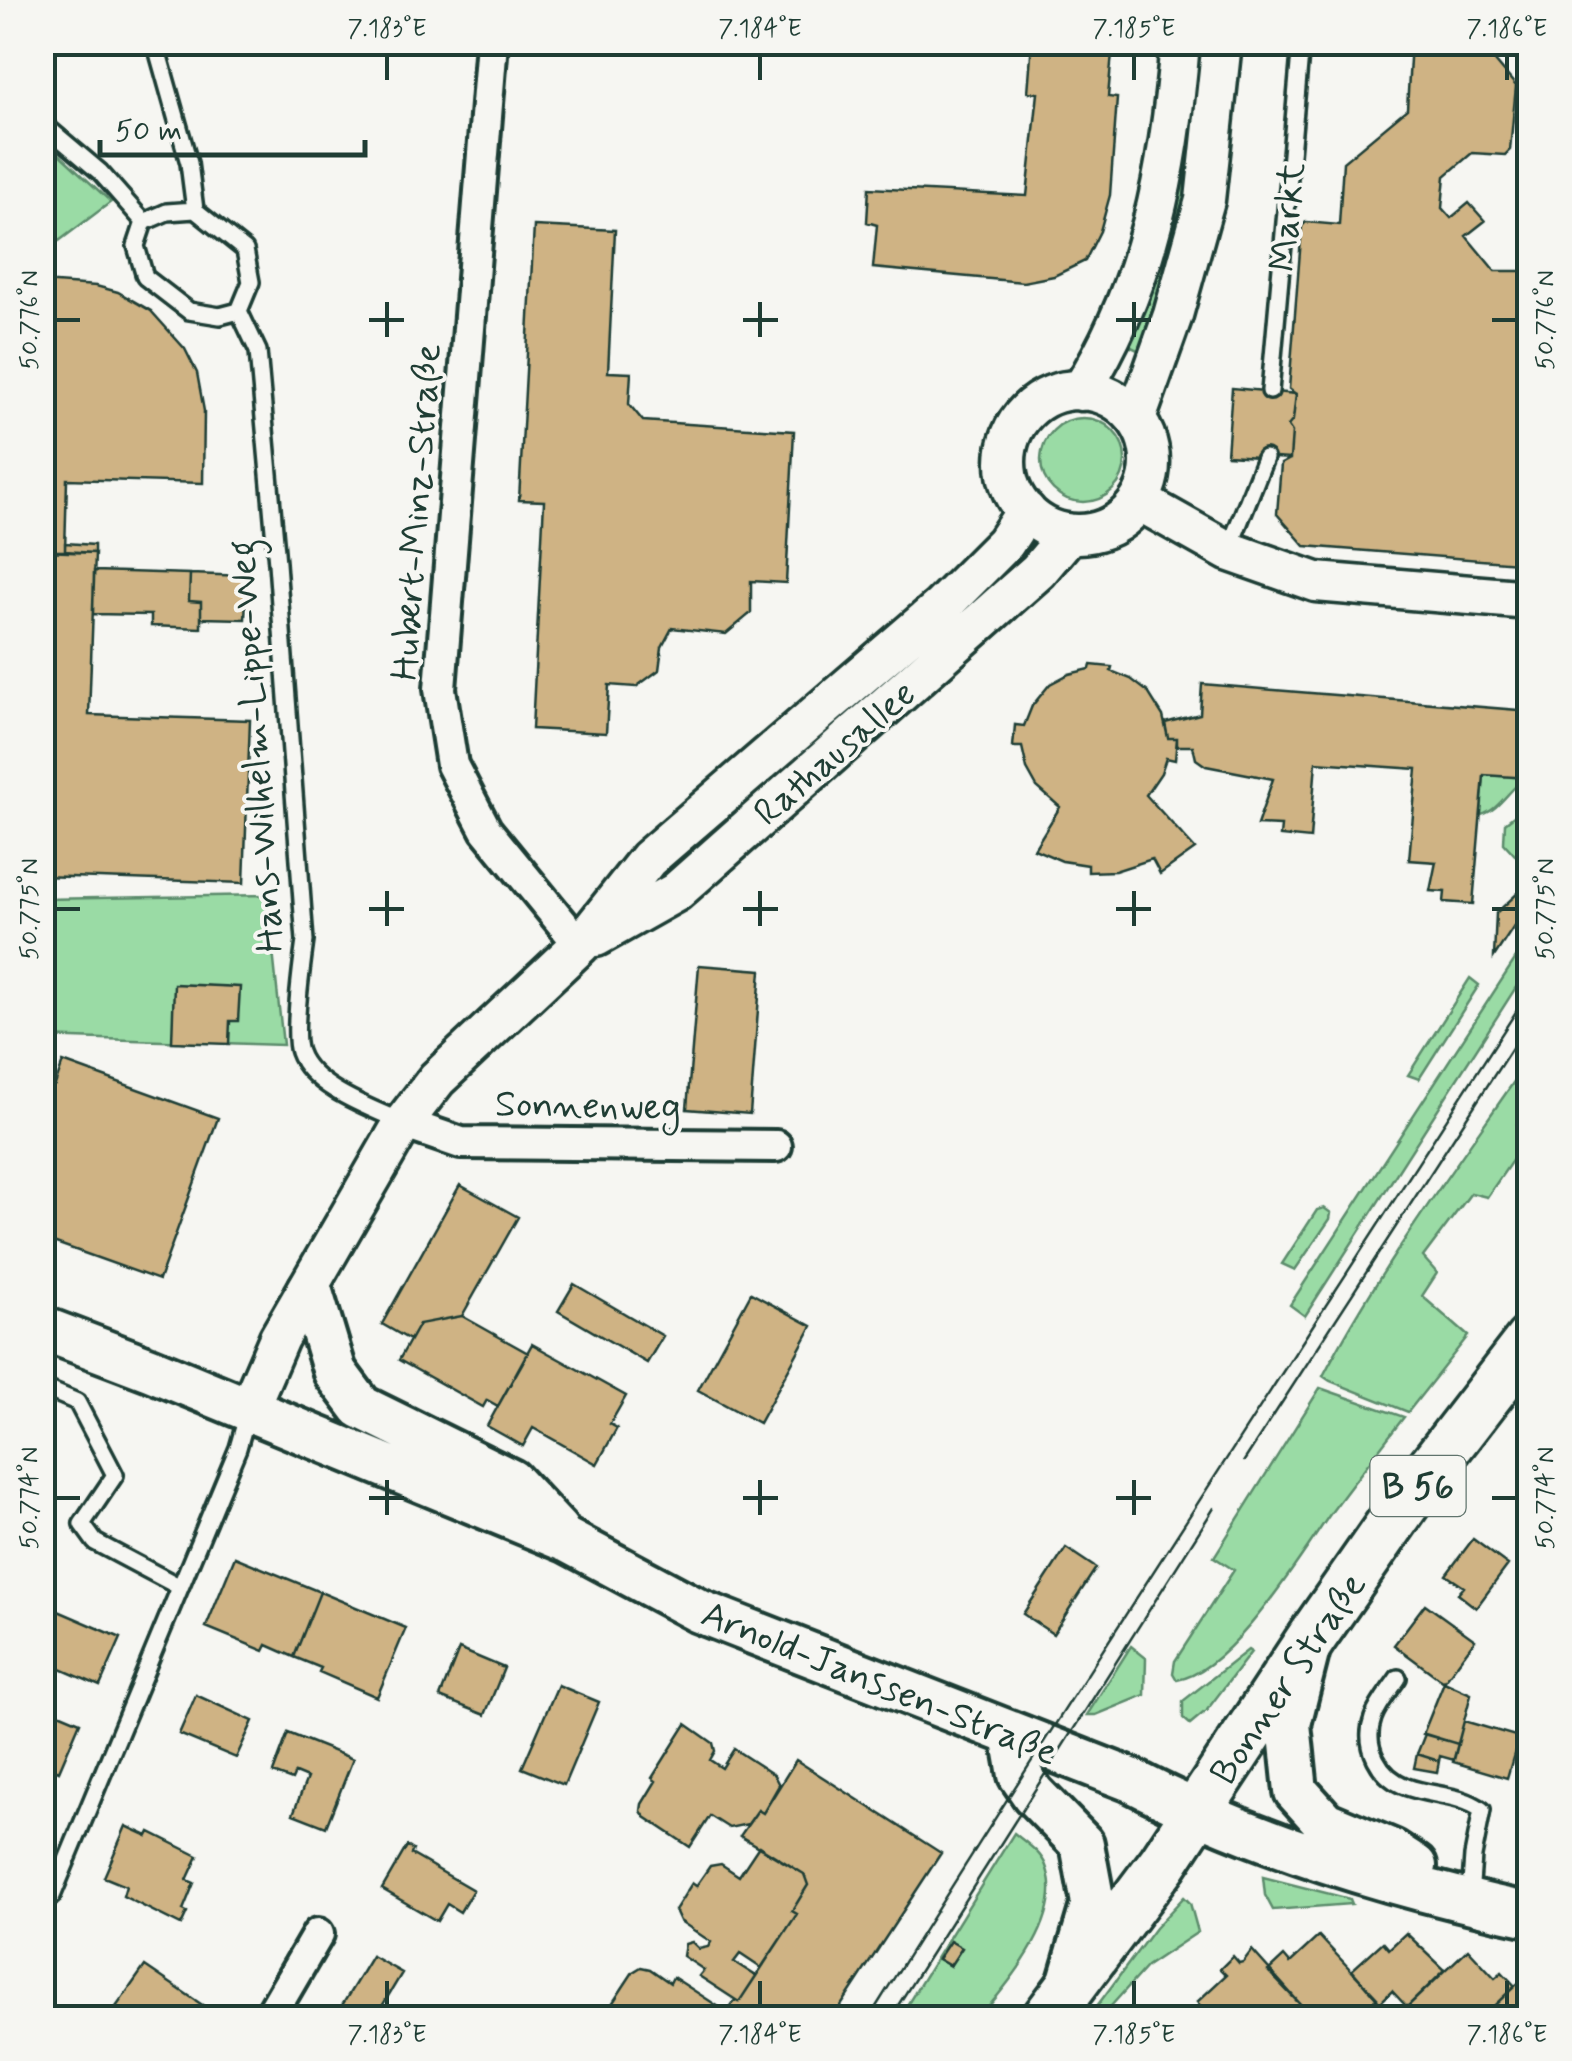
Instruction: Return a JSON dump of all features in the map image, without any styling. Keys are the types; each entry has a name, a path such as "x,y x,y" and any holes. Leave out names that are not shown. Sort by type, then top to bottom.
{"main road":[{"name":"Arnold-Janssen-Straße","path":"310,1288 336,1372 361,1407 510,1481 568,1541"},
{"name":"Arnold-Janssen-Straße","path":"42,1328 568,1541 700,1610 1131,1780 1196,1814 1260,1840 1470,1902 1530,1915"},
{"name":"Bonner Straße","path":"1057,2005 1196,1814 1312,1636 1416,1489 1530,1340"},
{"path":"1312,1636 1289,1724 1296,1791 1325,1823 1392,1851 1470,1902"},
{"path":"1013,1736 1020,1776 1082,1844 1093,1903 1057,2005"}],"street":[{"name":"Hubert-Minz-Straße","path":"492,42 440,689 452,765 486,830 580,945"},
{"path":"1080,391 1115,332 1152,231 1168,154 1180,42"},
{"path":"1136,419 1173,315 1205,200 1222,42"},
{"path":"1080,391 1116,401 1136,419 1148,444 1150,459 1147,484 1127,516 1091,533 1070,534 1046,526 1026,511 1011,486 1007,458 1014,430 1030,408 1055,394 1080,391"},
{"path":"1139,501 1228,552 1316,582 1530,600"},
{"name":"Rathausallee","path":"248,1410 268,1358 403,1123 437,1079 580,945 648,859 941,607 1005,542 1026,511"},
{"name":"Rathausallee","path":"580,945 676,892 1038,572 1070,534"},
{"name":"Sonnenweg","path":"403,1123 461,1142 776,1146"},
{"path":"269,2018 318,1934"}],"lane":[{"path":"155,42 189,164 196,210 245,250 251,282 239,310 220,316 189,311 146,277 136,246 144,222 167,212 196,210"},
{"name":"Markt","path":"1270,391 1302,42"},
{"path":"42,123 100,172 144,222"},
{"name":"Hans-Wilhelm-Lippe-Weg","path":"239,310 258,351 277,562 305,941 298,1052 319,1080 403,1123"},
{"path":"1228,552 1265,458"},
{"path":"42,1387 77,1402 115,1475 82,1524 94,1542 180,1587"},
{"path":"52,1896 238,1448 248,1410"},
{"path":"1398,1678 1374,1716 1370,1735 1374,1759 1388,1777 1406,1787 1471,1802 1482,1810 1470,1902"}],"green space":[{"path":"1192,43 1216,43 1213,85 1150,356 1123,343"},
{"path":"43,139 111,202 59,241 43,221"},
{"path":"1075,418 1091,418 1107,425 1118,436 1125,460 1122,476 1113,490 1091,502 1075,502 1059,495 1048,484 1041,468 1041,452 1048,436 1059,425"},
{"path":"1008,554 1026,570 649,896 640,885"},
{"path":"1484,775 1526,778 1494,809 1481,815"},
{"path":"1529,808 1529,858 1515,855 1504,843 1505,823"},
{"path":"267,895 283,1045 43,1037 43,899"},
{"path":"1529,938 1529,967 1305,1316 1290,1305"},
{"path":"1470,978 1479,985 1419,1079 1408,1075"},
{"path":"1529,1060 1529,1104 1517,1124 1529,1136 1487,1197 1471,1193 1423,1257 1437,1273 1422,1296 1468,1336 1408,1412 1330,1381 1323,1376 1370,1294"},
{"path":"1324,1208 1331,1213 1330,1219 1295,1270 1282,1264 1317,1210"},
{"path":"1320,1388 1404,1417 1242,1634 1198,1672 1177,1680 1173,1673 1175,1661 1234,1570 1214,1557"},
{"path":"1131,1646 1146,1658 1145,1695 1087,1715"},
{"path":"1248,1650 1251,1652 1207,1710 1190,1724 1183,1718 1183,1701"},
{"path":"1014,1833 1040,1856 1050,1886 1042,1927 1019,1968 979,2018 899,2018"},
{"path":"1263,1877 1350,1899 1352,1904 1273,1910 1265,1895"},
{"path":"1184,1897 1190,1903 1198,1932 1147,1966 1102,2016 1096,2015 1097,2006 1155,1928"}],"building":[{"path":"1032,42 1113,42 1108,97 1117,98 1110,195 1100,231 1085,261 1054,276 1023,282 873,268 877,225 867,222 869,188 1027,196 1038,93 1028,92"},
{"path":"1411,42 1479,42 1516,86 1510,150 1505,155 1472,153 1445,176 1442,208 1451,218 1469,203 1485,221 1466,236 1495,271 1530,271 1530,564 1305,546 1277,514 1281,464 1290,459 1292,432 1288,426 1293,420 1296,394 1289,389 1302,226 1306,222 1339,225 1343,162 1407,109"},
{"path":"534,226 615,230 608,372 631,373 629,404 643,421 794,431 786,583 751,581 751,613 726,634 672,628 662,647 659,670 636,687 609,685 606,733 532,729 544,501 519,500"},
{"path":"42,282 96,286 118,292 151,311 185,349 197,373 204,411 203,483 67,479 65,551 44,551 48,425 42,425"},
{"path":"1232,388 1296,394 1293,420 1288,426 1292,432 1290,459 1227,455"},
{"path":"65,543 94,545 94,553 65,551"},
{"path":"42,551 95,553 89,715 250,720 244,883 42,876"},
{"path":"94,571 190,574 189,601 201,602 201,628 151,626 151,615 93,614"},
{"path":"190,574 247,576 245,619 201,618 201,602 189,601"},
{"path":"1091,665 1112,667 1111,671 1148,692 1163,716 1168,738 1177,738 1175,760 1166,758 1146,795 1195,849 1160,874 1152,859 1115,871 1088,872 1088,865 1062,861 1034,849 1060,807 1037,787 1027,769 1022,747 1013,747 1015,725 1024,726 1032,706 1050,684 1090,669"},
{"path":"1202,684 1530,711 1530,778 1484,775 1473,904 1444,902 1445,892 1430,891 1436,862 1409,860 1417,769 1316,762 1310,839 1280,836 1281,826 1257,825 1273,779 1206,766 1196,759 1193,746 1177,746 1177,738 1168,738 1165,723 1200,714"},
{"path":"1519,892 1530,902 1494,957 1496,913"},
{"path":"699,965 761,970 750,1114 687,1109"},
{"path":"174,984 240,987 238,1021 230,1021 229,1044 172,1042"},
{"path":"63,1062 218,1118 159,1280 42,1238 42,1081 55,1085"},
{"path":"460,1185 518,1217 462,1316 419,1324 410,1340 382,1324"},
{"path":"574,1284 663,1336 647,1363 558,1311"},
{"path":"751,1293 812,1326 759,1423 698,1390"},
{"path":"462,1316 528,1353 498,1406 487,1400 483,1407 399,1360 419,1324"},
{"path":"532,1344 626,1396 610,1424 617,1428 597,1464 533,1428 523,1446 487,1426"},
{"path":"1473,1539 1508,1565 1476,1608 1458,1594 1464,1587 1446,1575"},
{"path":"1066,1548 1096,1568 1053,1634 1023,1614"},
{"path":"235,1557 320,1592 294,1657 267,1645 264,1651 206,1627"},
{"path":"320,1592 406,1628 377,1697 294,1657"},
{"path":"42,1604 121,1638 100,1686 42,1661"},
{"path":"1425,1604 1475,1640 1444,1682 1394,1645"},
{"path":"459,1649 504,1668 485,1715 440,1697"},
{"path":"1444,1682 1471,1694 1458,1744 1423,1734"},
{"path":"558,1685 599,1702 564,1785 522,1768"},
{"path":"196,1695 253,1721 236,1758 179,1734"},
{"path":"42,1706 80,1722 59,1771 42,1764"},
{"path":"1464,1721 1519,1737 1507,1778 1453,1762"},
{"path":"686,1724 713,1743 715,1751 710,1760 722,1768 734,1749 774,1775 779,1785 763,1813 758,1810 748,1824 729,1828 710,1816 690,1847 641,1811 656,1781 652,1778"},
{"path":"288,1733 353,1759 326,1827 293,1814 307,1778 295,1773 292,1780 273,1773"},
{"path":"1425,1734 1458,1744 1454,1760 1440,1756 1439,1761 1417,1754"},
{"path":"1417,1754 1439,1761 1437,1772 1414,1768"},
{"path":"796,1760 941,1853 833,2018 723,2018 735,2000 739,2002 797,1914 792,1911 808,1885 804,1874 740,1836 758,1810 763,1813"},
{"path":"126,1826 148,1836 150,1832 198,1856 187,1880 194,1883 181,1925 123,1896 126,1886 104,1877"},
{"path":"407,1846 413,1850 411,1854 473,1890 460,1912 447,1904 437,1921 382,1889"},
{"path":"759,1846 804,1874 808,1885 792,1911 797,1914 761,1968 740,1954 734,1962 756,1976 739,2002 699,1976 704,1970 683,1956 685,1944 692,1942 699,1949 711,1942 680,1921 675,1910 692,1883 696,1886 710,1866 721,1864 739,1876"},
{"path":"1406,1933 1445,1970 1407,2007 1392,1991 1380,2003 1352,1970 1383,1942 1389,1949"},
{"path":"1319,1936 1377,1998 1355,2018 1313,2018 1268,1971 1284,1956 1290,1963"},
{"path":"950,1941 962,1948 950,1966 938,1959"},
{"path":"1468,1949 1495,1978 1502,1972 1515,1986 1481,2018 1417,2018 1407,2007"},
{"path":"1252,1950 1311,2016 1212,2018 1197,2002 1226,1975 1220,1969 1233,1956 1243,1962"},
{"path":"372,1956 402,1973 375,2018 360,2018 341,2007"},
{"path":"145,1966 220,2017 109,2017"},
{"path":"641,1967 670,1983 673,1977 727,2012 723,2018 604,2016 633,1972"},
{"path":"1530,1973 1530,2018 1481,2018 1515,1986"}],"tram line":[{"path":"869,2018 1530,990"},
{"path":"1244,1461 1530,1020"},
{"path":"890,2018 1214,1508"}]}
